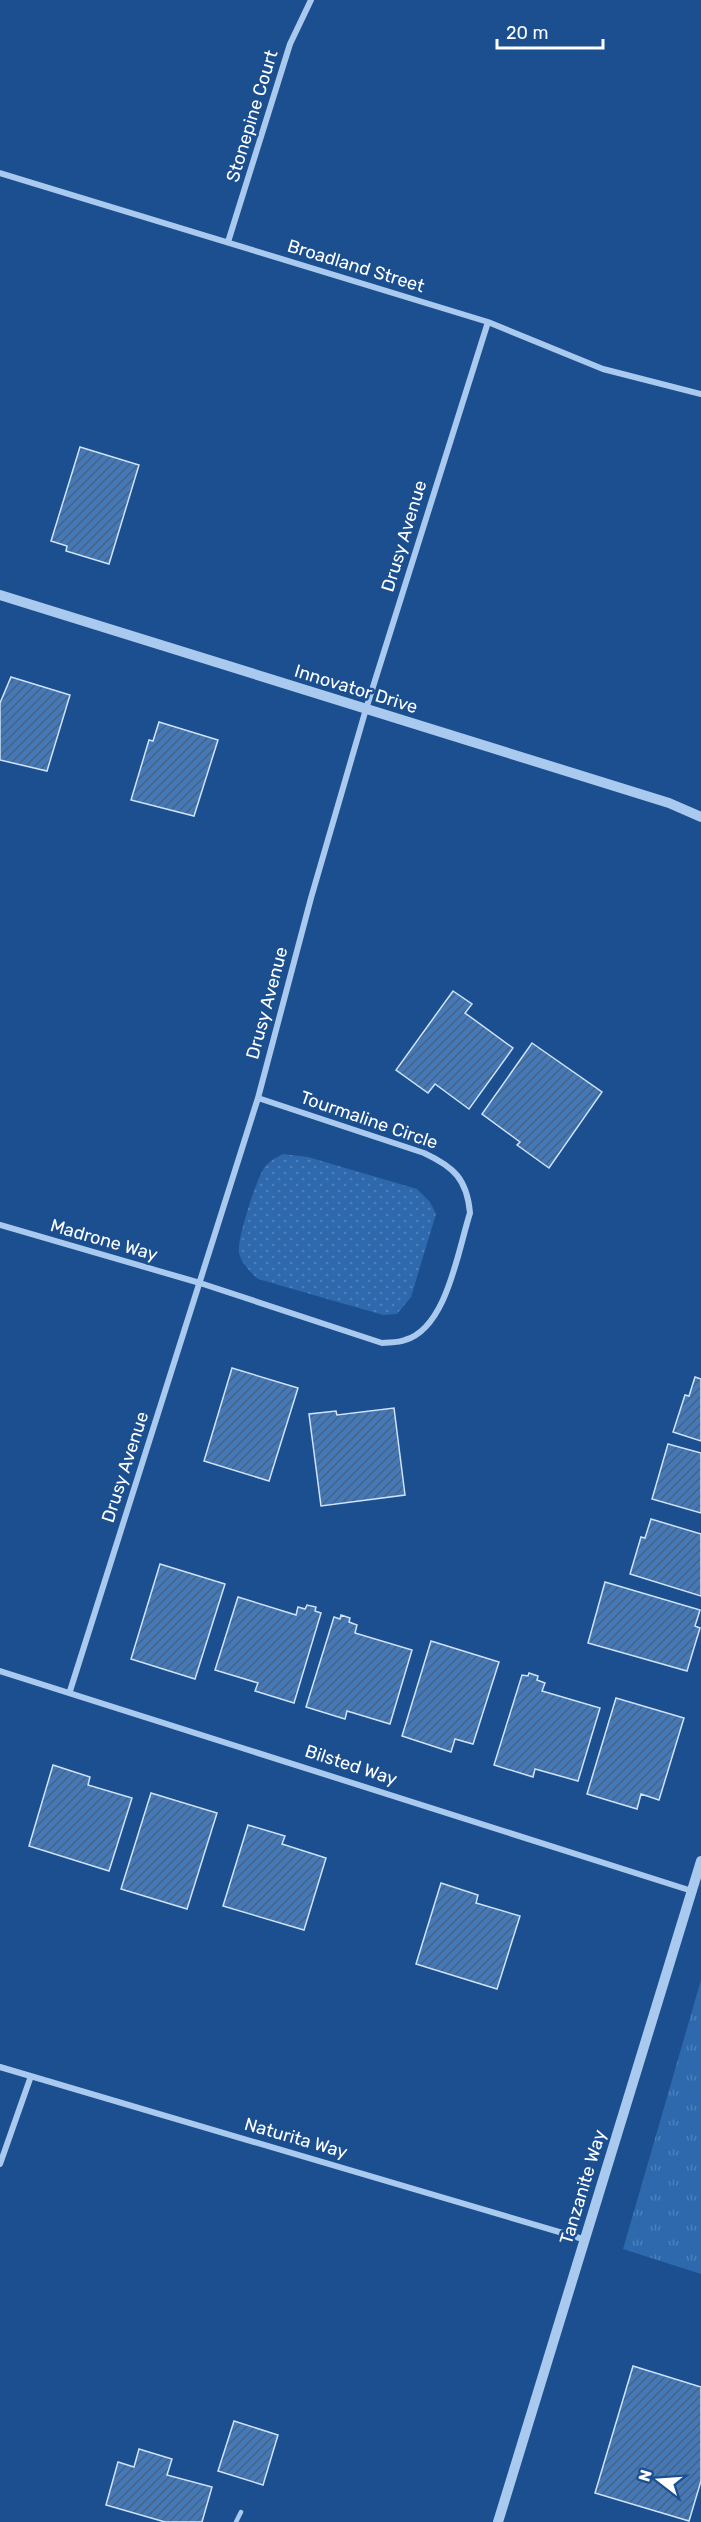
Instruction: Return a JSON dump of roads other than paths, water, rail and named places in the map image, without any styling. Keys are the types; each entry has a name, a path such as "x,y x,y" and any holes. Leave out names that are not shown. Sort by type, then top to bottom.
{"street":[{"name":"Stonepine Court","path":"228,243 290,44 311,0"},
{"name":"Broadland Street","path":"0,173 488,322 603,369 701,394"},
{"name":"Drusy Avenue","path":"70,1691 258,1098 311,898 366,709 488,322"},
{"name":"Innovator Drive","path":"0,595 669,803 701,817"},
{"name":"Tourmaline Circle","path":"200,1283 382,1343 405,1340 427,1328 441,1308 470,1213 469,1197 463,1181 447,1163 424,1153 258,1098"},
{"name":"Madrone Way","path":"0,1225 200,1283"},
{"name":"Bilsted Way","path":"0,1671 70,1691 692,1891"},
{"name":"Tanzanite Way","path":"498,2522 583,2239 701,1862"},
{"name":"Naturita Way","path":"0,2067 583,2239"},
{"path":"0,2164 31,2076"}],"lane":[{"path":"236,2522 241,2512"}]}
